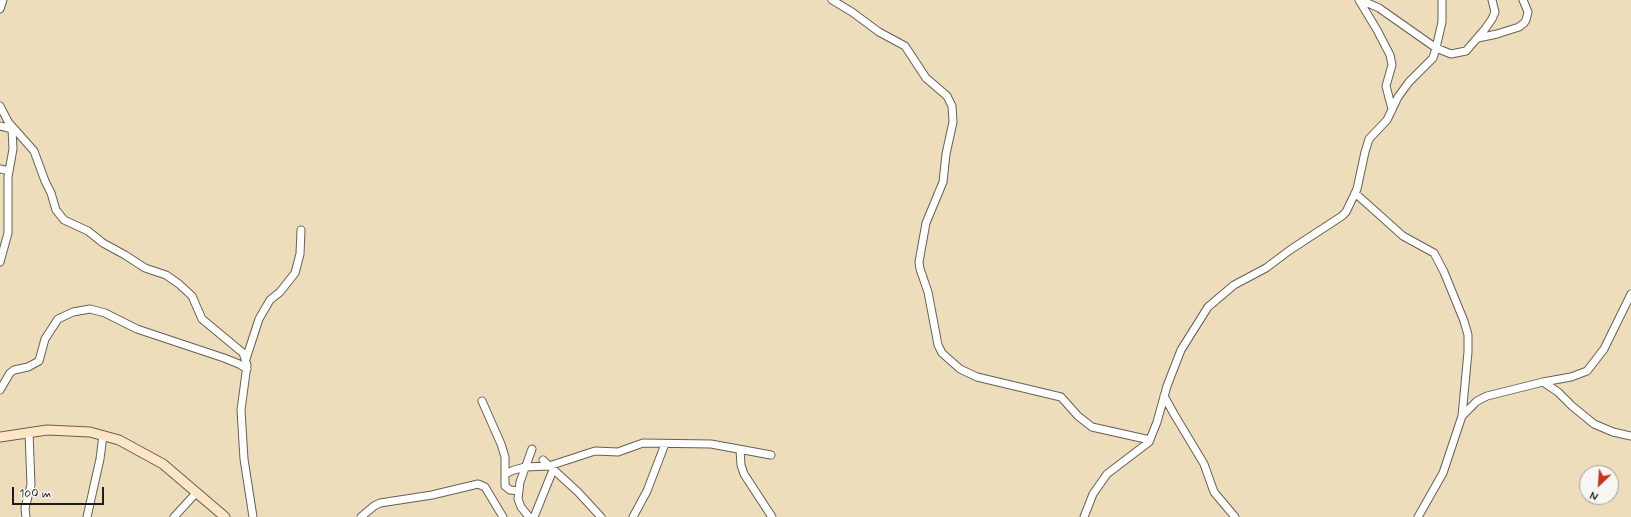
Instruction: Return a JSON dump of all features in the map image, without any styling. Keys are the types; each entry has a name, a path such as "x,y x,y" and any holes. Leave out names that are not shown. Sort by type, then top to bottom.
{"street":[{"path":"0,9 3,0"},
{"path":"832,0 852,12 879,32 905,46 926,78 947,96 952,106 953,122 946,154 943,182 926,223 919,262 920,270 928,292 938,345 942,353 960,369 977,377 1061,397 1078,416 1091,426 1150,440"},
{"path":"1360,0 1379,8 1436,48 1451,54 1466,51 1478,38 1492,19 1495,9 1492,0"},
{"path":"1360,0 1390,55 1392,65 1386,86 1392,109"},
{"path":"1084,517 1093,494 1102,479 1111,470 1148,444 1167,386 1181,350 1208,307 1234,285 1266,268 1290,250 1342,216 1355,193 1369,141 1387,120 1401,93 1409,82 1431,61 1436,48 1442,22 1442,0"},
{"path":"1478,38 1519,27 1524,23 1528,12 1523,0"},
{"path":"0,106 11,126 34,152 45,182 51,193 56,210 64,220 84,228 103,244 125,254 145,268 166,275 179,284 192,296 200,316 243,353 246,359 247,369 242,410 244,459 254,517"},
{"path":"0,126 11,126"},
{"path":"0,262 8,233 9,171 13,148 11,126"},
{"path":"0,169 9,171"},
{"path":"1355,193 1404,236 1431,251 1441,266 1468,334 1468,352 1462,416 1443,473 1418,517"},
{"path":"246,359 259,319 270,300 280,292 295,274 300,254 301,230"},
{"path":"1462,416 1477,401 1487,396 1570,377 1587,371 1604,349 1631,294"},
{"path":"0,390 10,373 14,370 28,367 39,361 45,339 58,319 73,312 90,309 105,313 137,329 224,358 247,369"},
{"path":"1543,382 1558,392 1594,424 1612,432 1631,436"},
{"path":"1164,396 1204,464 1214,492 1234,517"},
{"path":"482,401 505,457 505,486 507,489 519,491"},
{"path":"0,437 47,430 81,431 104,435 119,440 159,461 225,517"},
{"path":"26,517 25,508 31,480 29,432"},
{"path":"87,517 104,435"},
{"path":"505,474 526,467 551,468 595,451 618,452 639,444 711,444 771,455"},
{"path":"633,517 647,491 665,444"},
{"path":"529,517 520,504 519,491 532,449"},
{"path":"740,450 741,465 744,474 772,517"},
{"path":"543,460 578,492 601,517"},
{"path":"534,517 551,468"},
{"path":"361,517 380,503 432,495 478,484 485,487 503,517"},
{"path":"174,517 196,493"}]}
